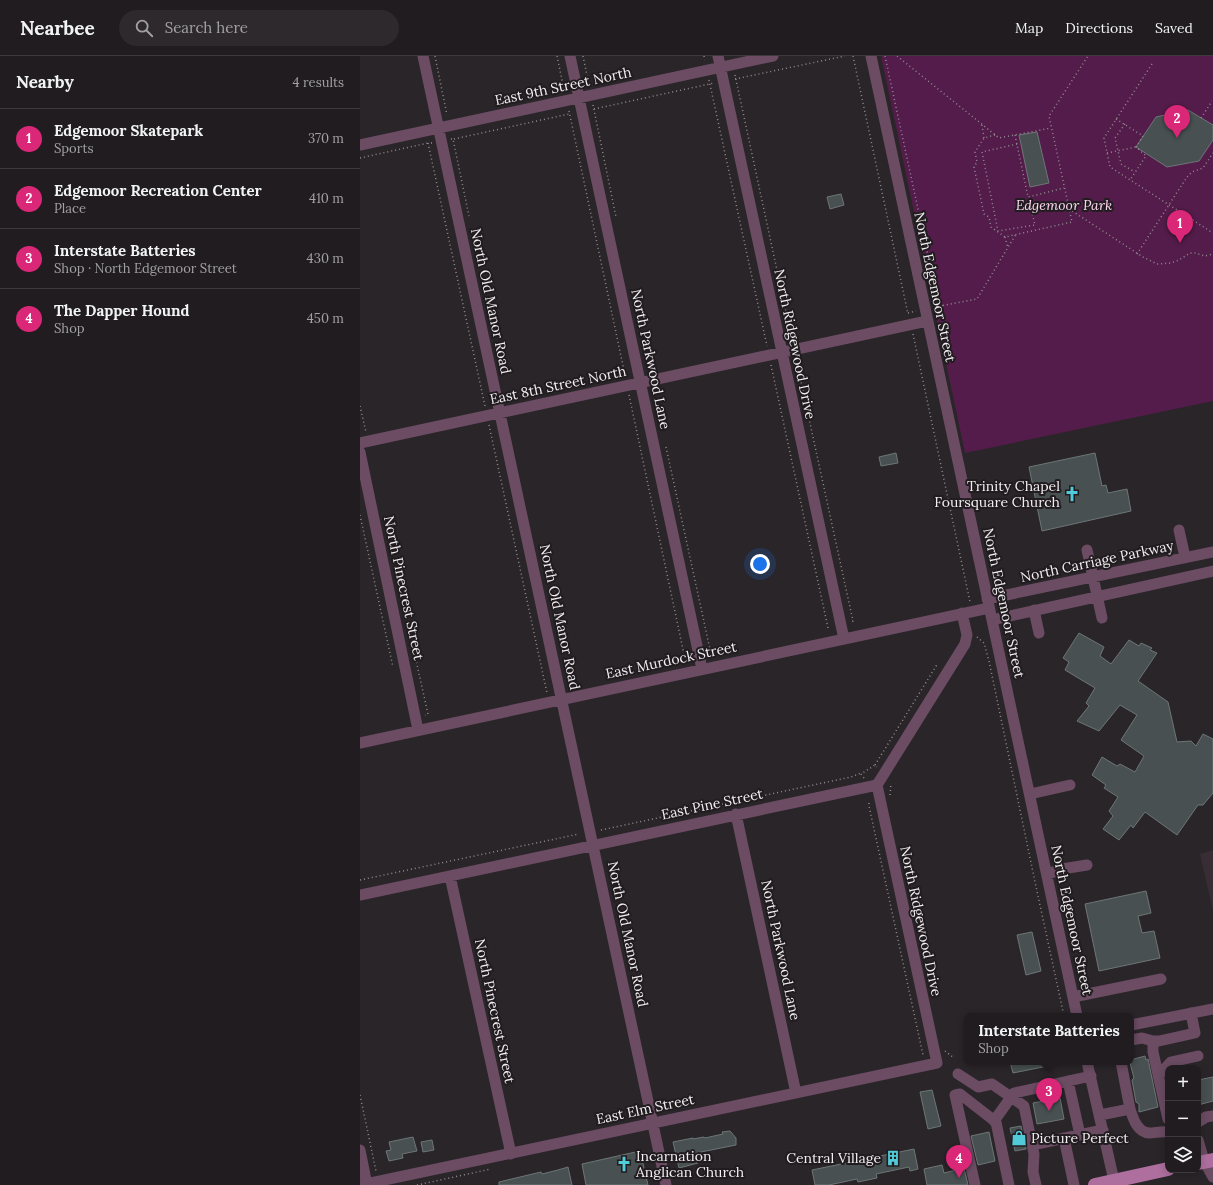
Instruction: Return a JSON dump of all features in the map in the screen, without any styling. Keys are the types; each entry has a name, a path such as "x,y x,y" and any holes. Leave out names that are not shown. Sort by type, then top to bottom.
{"main road":[{"path":"1095,1185 1115,1183 1165,1170"}],"street":[{"name":"North Old Manor Road","path":"423,56 666,1185"},
{"name":"North Parkwood Lane","path":"570,56 702,669"},
{"name":"North Ridgewood Drive","path":"718,56 844,639"},
{"name":"East 9th Street North","path":"360,145 773,56"},
{"name":"North Edgemoor Street","path":"871,56 988,604 1048,874 1063,955 1076,1013"},
{"name":"East 8th Street North","path":"360,443 927,321"},
{"name":"North Pinecrest Street","path":"360,452 418,730"},
{"path":"1179,530 1185,557"},
{"path":"1087,550 1102,618"},
{"name":"North Carriage Parkway","path":"988,604 1093,576 1213,552"},
{"path":"992,620 1213,571"},
{"name":"East Murdock Street","path":"360,743 962,614 988,604"},
{"path":"1034,610 1039,632"},
{"path":"877,785 965,644 967,635 962,614"},
{"path":"1030,794 1070,784"},
{"name":"North Ridgewood Drive","path":"877,785 937,1063"},
{"name":"East Pine Street","path":"360,895 877,785"},
{"name":"North Parkwood Lane","path":"736,814 796,1093"},
{"path":"1048,874 1062,869 1087,865"},
{"name":"North Pinecrest Street","path":"450,876 510,1154"},
{"path":"1073,998 1161,979"},
{"path":"1134,1025 1213,1009"},
{"path":"1134,1039 1142,1038 1153,1041 1196,1032 1191,1013"},
{"path":"1153,1041 1153,1052 1165,1106"},
{"path":"1158,1076 1171,1062 1198,1056"},
{"name":"East Elm Street","path":"365,1184 937,1063"},
{"path":"1089,1065 1115,1183"},
{"path":"1122,1065 1130,1109 1135,1122 1141,1129 1148,1133 1165,1132"},
{"path":"958,1074 978,1087"},
{"path":"994,1121 1014,1092 1091,1076"},
{"path":"1068,1081 1080,1135"},
{"path":"968,1101 978,1087 992,1084 1024,1106 1034,1154 1033,1172 1036,1185"},
{"path":"975,1185 955,1095 960,1094 996,1122 1010,1185"},
{"path":"1100,1115 1130,1109"},
{"path":"1201,1120 1213,1116"},
{"path":"1032,1145 1103,1130"},
{"path":"1064,1138 1074,1185"},
{"path":"1201,1149 1213,1177"},
{"path":"360,1150 365,1184"}],"path":[{"path":"557,56 685,659"},
{"path":"704,56 828,628"},
{"path":"730,80 845,56"},
{"path":"885,56 935,288 943,306"},
{"path":"897,56 999,138 1052,128"},
{"path":"1005,237 1072,222 1049,116 1088,56"},
{"path":"1152,64 1104,138 1110,167 1213,233"},
{"path":"1201,118 1212,101"},
{"path":"1107,154 1136,147 1143,136 1116,119"},
{"path":"1125,124 1115,138 1121,164 1135,172"},
{"path":"982,125 984,138 975,152 977,162 974,167 984,214 989,217 991,227 1005,237 1008,248"},
{"path":"1015,135 1017,144 1028,197 1035,225 998,231 982,152 1017,144"},
{"path":"984,138 995,136"},
{"path":"360,158 428,144"},
{"path":"1130,180 1146,156 1136,147"},
{"path":"1137,254 1189,174 1203,168 1213,153"},
{"path":"1028,197 1064,188"},
{"path":"1069,209 1148,260 1161,264 1175,262 1190,253 1205,256 1213,254"},
{"path":"908,313 977,299 1016,234"},
{"path":"360,514 395,674"},
{"path":"976,633 977,637 984,643 989,661 1063,1013"},
{"path":"875,765 938,663"},
{"path":"360,880 851,777 864,772"},
{"path":"360,1095 378,1181"}],"shaded area":[{"path":"1213,850 1213,911 1200,854"}],"green space":[{"name":"Edgemoor Park","path":"881,56 1213,56 1213,401 965,453"}],"building":[{"path":"1188,110 1213,125 1213,140 1199,161 1167,167 1136,147 1156,117"},
{"path":"1037,132 1049,183 1030,187 1019,135"},
{"path":"841,194 844,205 830,209 827,197"},
{"path":"896,453 898,463 881,466 879,457"},
{"path":"1095,453 1102,486 1106,485 1108,493 1127,489 1131,511 1042,531 1029,467"},
{"path":"1079,633 1104,647 1100,656 1111,664 1129,640 1139,646 1141,643 1152,648 1150,650 1157,653 1138,681 1168,702 1177,742 1191,741 1196,746 1203,734 1213,739 1213,793 1203,805 1198,805 1177,835 1145,812 1133,828 1131,825 1119,840 1103,829 1113,816 1109,811 1118,797 1104,788 1106,785 1092,775 1102,757 1117,766 1120,764 1135,772 1144,756 1121,740 1137,715 1120,705 1099,731 1077,721 1089,706 1086,703 1095,688 1065,670 1069,662 1063,658"},
{"path":"1146,891 1151,913 1138,916 1142,933 1154,931 1160,958 1099,971 1085,904"},
{"path":"1032,932 1041,971 1026,975 1017,935"},
{"path":"1145,1056 1146,1060 1148,1059 1158,1107 1139,1112 1139,1104 1136,1102 1132,1080 1134,1078 1131,1065 1134,1065 1134,1059"},
{"path":"1011,1065 1048,1065 1048,1066 1013,1073"},
{"path":"1213,1077 1213,1101 1201,1104 1201,1101 1201,1079"},
{"path":"932,1090 941,1126 928,1129 920,1092"},
{"path":"1060,1098 1064,1119 1037,1124 1033,1103"},
{"name":"Picture Perfect","path":"1021,1126 1026,1149 1015,1151 1010,1128"},
{"path":"730,1131 736,1138 736,1145 696,1153 698,1163 679,1168 673,1142 693,1138 705,1138"},
{"path":"989,1132 995,1161 978,1165 971,1136"},
{"path":"413,1137 417,1151 402,1154 403,1158 389,1161 386,1151 391,1150 389,1142"},
{"path":"432,1140 434,1150 423,1152 421,1142"},
{"name":"Central Village","path":"914,1149 918,1169 910,1171 909,1167 876,1174 877,1178 858,1182 857,1179 829,1185 815,1185 812,1170"},
{"path":"640,1151 648,1185 586,1185 582,1164"},
{"path":"942,1165 944,1173 964,1168 968,1185 927,1185 924,1169"},
{"path":"568,1167 572,1185 499,1185 499,1182 541,1172 542,1174"}],"place":[{"name":"Edgemoor Recreation Center","path":"1177,138"},
{"name":"Edgemoor Skatepark","path":"1180,243"},
{"name":"Trinity Chapel Foursquare Church","path":"1072,494"},
{"name":"Interstate Batteries","path":"1049,1111"},
{"name":"Picture Perfect","path":"1019,1138"},
{"name":"Central Village","path":"893,1158"},
{"name":"Incarnation Anglican Church","path":"624,1164"},
{"name":"The Dapper Hound","path":"959,1178"}]}
